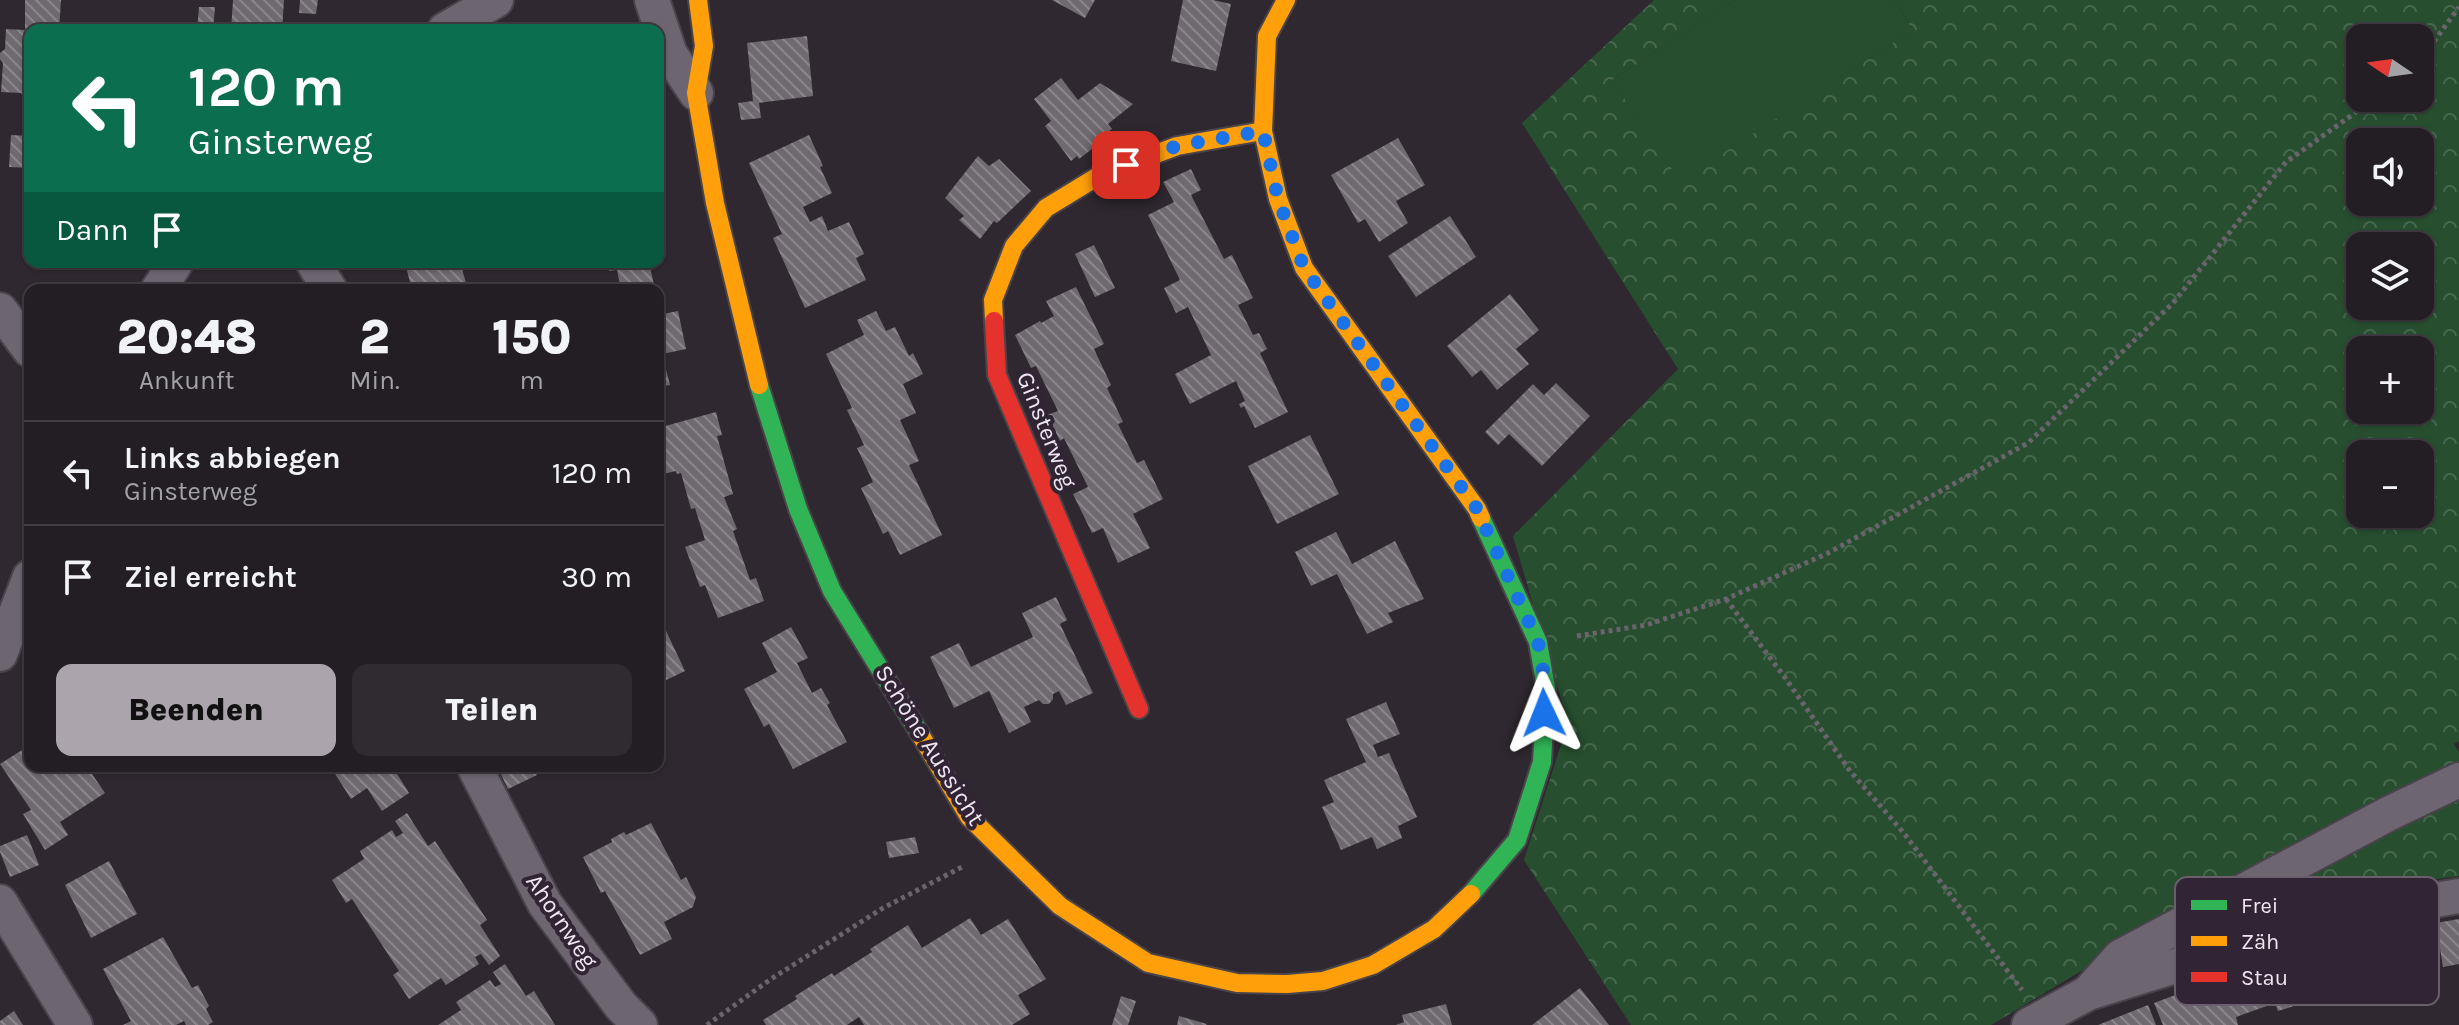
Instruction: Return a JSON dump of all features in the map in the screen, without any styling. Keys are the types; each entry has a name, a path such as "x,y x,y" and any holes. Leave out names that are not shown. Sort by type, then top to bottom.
{"street":[{"path":"455,24 496,0"},
{"name":"Schöne Aussicht","path":"652,0 660,24"},
{"name":"Schöne Aussicht","path":"698,0 704,46 696,93 715,203 759,388 798,509 832,591 969,817 1060,906 1148,963 1237,983 1323,981 1373,965 1434,929 1475,890 1517,840 1542,762 1546,688 1538,642 1477,509 1304,268 1278,199 1263,131 1267,36 1286,0"},
{"name":"Schöne Aussicht","path":"664,36 670,54 696,93"},
{"name":"Ginsterweg","path":"1139,709 997,375 993,300 1014,246 1046,208 1100,175 1177,146 1263,131"},
{"path":"0,310 24,342"},
{"path":"0,654 18,585"},
{"name":"Ahornweg","path":"477,772 545,904 621,1006 640,1025"},
{"path":"2270,877 2459,780"},
{"path":"2439,899 2459,896"},
{"path":"0,902 75,1025"},
{"path":"2088,993 2120,957 2175,928"},
{"path":"2036,1022 2088,993 2175,966"}],"path":[{"path":"2434,42 2459,7"},
{"path":"1538,642 1646,625 1726,599 1828,553 2028,443 2173,303 2286,162 2356,112"},
{"path":"1726,599 1850,771 1903,832 2036,1022"},
{"path":"707,1025 771,979 883,908 1000,847"}],"green space":[{"path":"1654,0 1735,0 1612,80 1680,181 1913,30 1894,0 2459,0 2459,741 2454,744 2459,752 2459,876 2439,879 2175,877 2175,916 1991,1025 1631,1025 1524,860 1568,723 1513,536 1678,369 1522,123"},
{"path":"1735,0 1894,0 1913,30 1680,182 1612,80"}],"building":[{"path":"25,0 61,0 59,24 25,24"},
{"path":"233,0 284,0 282,24 231,24"},
{"path":"300,0 318,0 316,14 299,13"},
{"path":"1052,0 1095,0 1085,18"},
{"path":"1183,0 1213,0 1231,4 1216,71 1171,61"},
{"path":"199,7 215,7 214,24 198,24"},
{"path":"6,29 24,30 24,96 21,93 1,92 3,63 0,53 5,49"},
{"path":"807,36 813,96 759,103 761,118 741,120 738,103 753,101 747,43"},
{"path":"1061,78 1078,100 1100,83 1133,104 1108,124 1112,129 1095,141 1097,145 1079,159 1077,156 1071,161 1045,126 1051,121 1034,99"},
{"path":"11,135 24,136 24,168 9,167"},
{"path":"809,135 832,193 803,207 810,222 822,216 828,231 849,222 864,254 856,258 866,280 805,308 773,238 782,234 749,163"},
{"path":"1398,138 1425,185 1396,201 1408,223 1379,242 1365,219 1358,223 1331,175"},
{"path":"978,156 989,166 999,159 1031,191 997,223 994,221 980,239 959,220 964,216 945,198"},
{"path":"1191,169 1201,190 1191,195 1224,259 1232,255 1253,298 1238,305 1253,335 1259,333 1267,349 1260,353 1288,412 1255,428 1244,406 1241,408 1239,404 1245,401 1236,381 1190,404 1175,374 1211,355 1188,307 1176,313 1164,288 1180,280 1148,215 1174,202 1163,182"},
{"path":"1450,216 1476,257 1416,297 1388,256"},
{"path":"1094,245 1115,288 1095,297 1075,254"},
{"path":"406,268 462,268 466,284 404,284 410,282"},
{"path":"608,268 650,268 654,284 620,284 617,270 609,271"},
{"path":"1076,287 1104,344 1094,349 1111,385 1107,388 1123,422 1118,424 1137,463 1144,460 1163,499 1133,514 1150,548 1118,563 1103,528 1092,533 1073,494 1088,487 1064,438 1060,441 1047,415 1058,411 1036,366 1031,368 1015,335 1054,316 1046,301"},
{"path":"1510,294 1539,330 1516,349 1529,364 1497,390 1481,370 1472,377 1447,346"},
{"path":"678,311 686,349 664,354 664,314"},
{"path":"876,311 886,331 895,327 909,356 913,353 923,374 903,384 916,413 900,420 919,461 909,465 942,535 900,555 888,531 883,534 861,488 873,482 857,448 864,445 847,410 852,408 826,354 864,335 857,320"},
{"path":"664,362 670,385 664,386"},
{"path":"1556,383 1590,416 1542,466 1509,434 1498,445 1485,432 1533,384 1544,395"},
{"path":"716,412 722,435 717,436 733,494 724,497 737,529 733,531 750,580 756,578 764,601 718,618 705,585 700,587 685,547 705,540 695,508 691,509 681,473 664,474 664,426"},
{"path":"1310,435 1339,494 1277,524 1248,466"},
{"path":"1336,532 1352,564 1395,541 1424,599 1388,613 1393,622 1367,634 1337,574 1311,586 1295,552"},
{"path":"1056,597 1067,620 1060,624 1093,693 1066,705 1059,691 1053,694 1049,704 1039,700 1024,707 1031,722 1009,733 989,691 954,708 930,657 959,643 971,667 1033,637 1022,613"},
{"path":"664,627 685,671 664,681"},
{"path":"791,627 808,658 797,663 812,693 821,688 847,742 793,769 769,724 764,727 744,689 777,672 762,643"},
{"path":"1386,702 1400,734 1373,745 1378,757 1389,753 1417,817 1398,826 1402,838 1377,849 1372,837 1341,850 1322,807 1334,802 1324,780 1366,762 1346,719"},
{"path":"24,749 24,772 95,772 92,774 105,793 60,822 68,835 45,850 23,814 31,810 0,764"},
{"path":"334,772 396,772 409,793 382,811 367,788 351,799"},
{"path":"500,772 536,772 537,775 508,789"},
{"path":"407,813 428,846 435,841 487,920 480,925 500,956 489,965 481,954 475,957 479,964 446,985 441,978 409,999 393,975 399,971 352,899 346,903 332,880 364,859 360,851 392,830 396,837 403,833 395,821"},
{"path":"651,823 681,880 686,877 696,897 693,907 664,922 672,939 640,955 605,891 601,893 583,857 624,832 626,835"},
{"path":"27,835 39,865 10,877 0,846"},
{"path":"915,837 919,853 889,858 886,842"},
{"path":"109,861 137,914 91,938 65,885"},
{"path":"970,918 981,935 1008,919 1046,979 1018,995 1030,1014 1012,1025 864,1025 859,1017 847,1025 766,1025 763,1020 797,999 795,996 872,952 870,949 908,925 922,948"},
{"path":"2459,919 2459,964 2443,967 2439,922"},
{"path":"163,937 192,988 198,985 209,1006 206,1009 213,1022 208,1025 186,1025 184,1021 176,1025 123,1025 131,1021 103,969"},
{"path":"505,964 526,996 534,991 555,1025 438,1025 461,1010 456,1002 490,980 495,987 501,984 493,972"},
{"path":"1580,988 1609,1025 1532,1025"},
{"path":"2175,995 2175,1005 2269,1005 2236,1017 2238,1025 2163,1025 2154,1003"},
{"path":"1121,996 1136,1001 1128,1025 1112,1025"},
{"path":"1446,1004 1452,1025 1396,1025 1404,1022 1402,1015"},
{"path":"2148,1005 2156,1025 2098,1025"},
{"path":"2276,1005 2297,1005 2278,1011"},
{"path":"14,1011 23,1025 0,1025 0,1021"},
{"path":"1179,1016 1207,1024 1177,1025"}],"traffic: fast":[{"path":"759,385 798,509 832,591 920,734"},
{"path":"1471,894 1517,840 1542,762 1546,688 1538,642 1481,518"}],"traffic: slow":[{"path":"698,0 704,46 696,93 715,203 759,385"},
{"path":"1286,0 1267,36 1263,131 1278,199 1304,268 1481,518"},
{"path":"994,321 993,300 1014,246 1046,208 1100,175 1177,146 1263,131"},
{"path":"920,734 969,817 1060,906 1148,963 1237,983 1323,981 1373,965 1434,929 1471,894"}],"traffic: jam":[{"path":"994,321 997,375 1139,709"}],"route":[{"path":"1126,165 1177,146 1263,131 1278,199 1304,268 1477,509 1538,642 1546,688 1544,713"}]}
